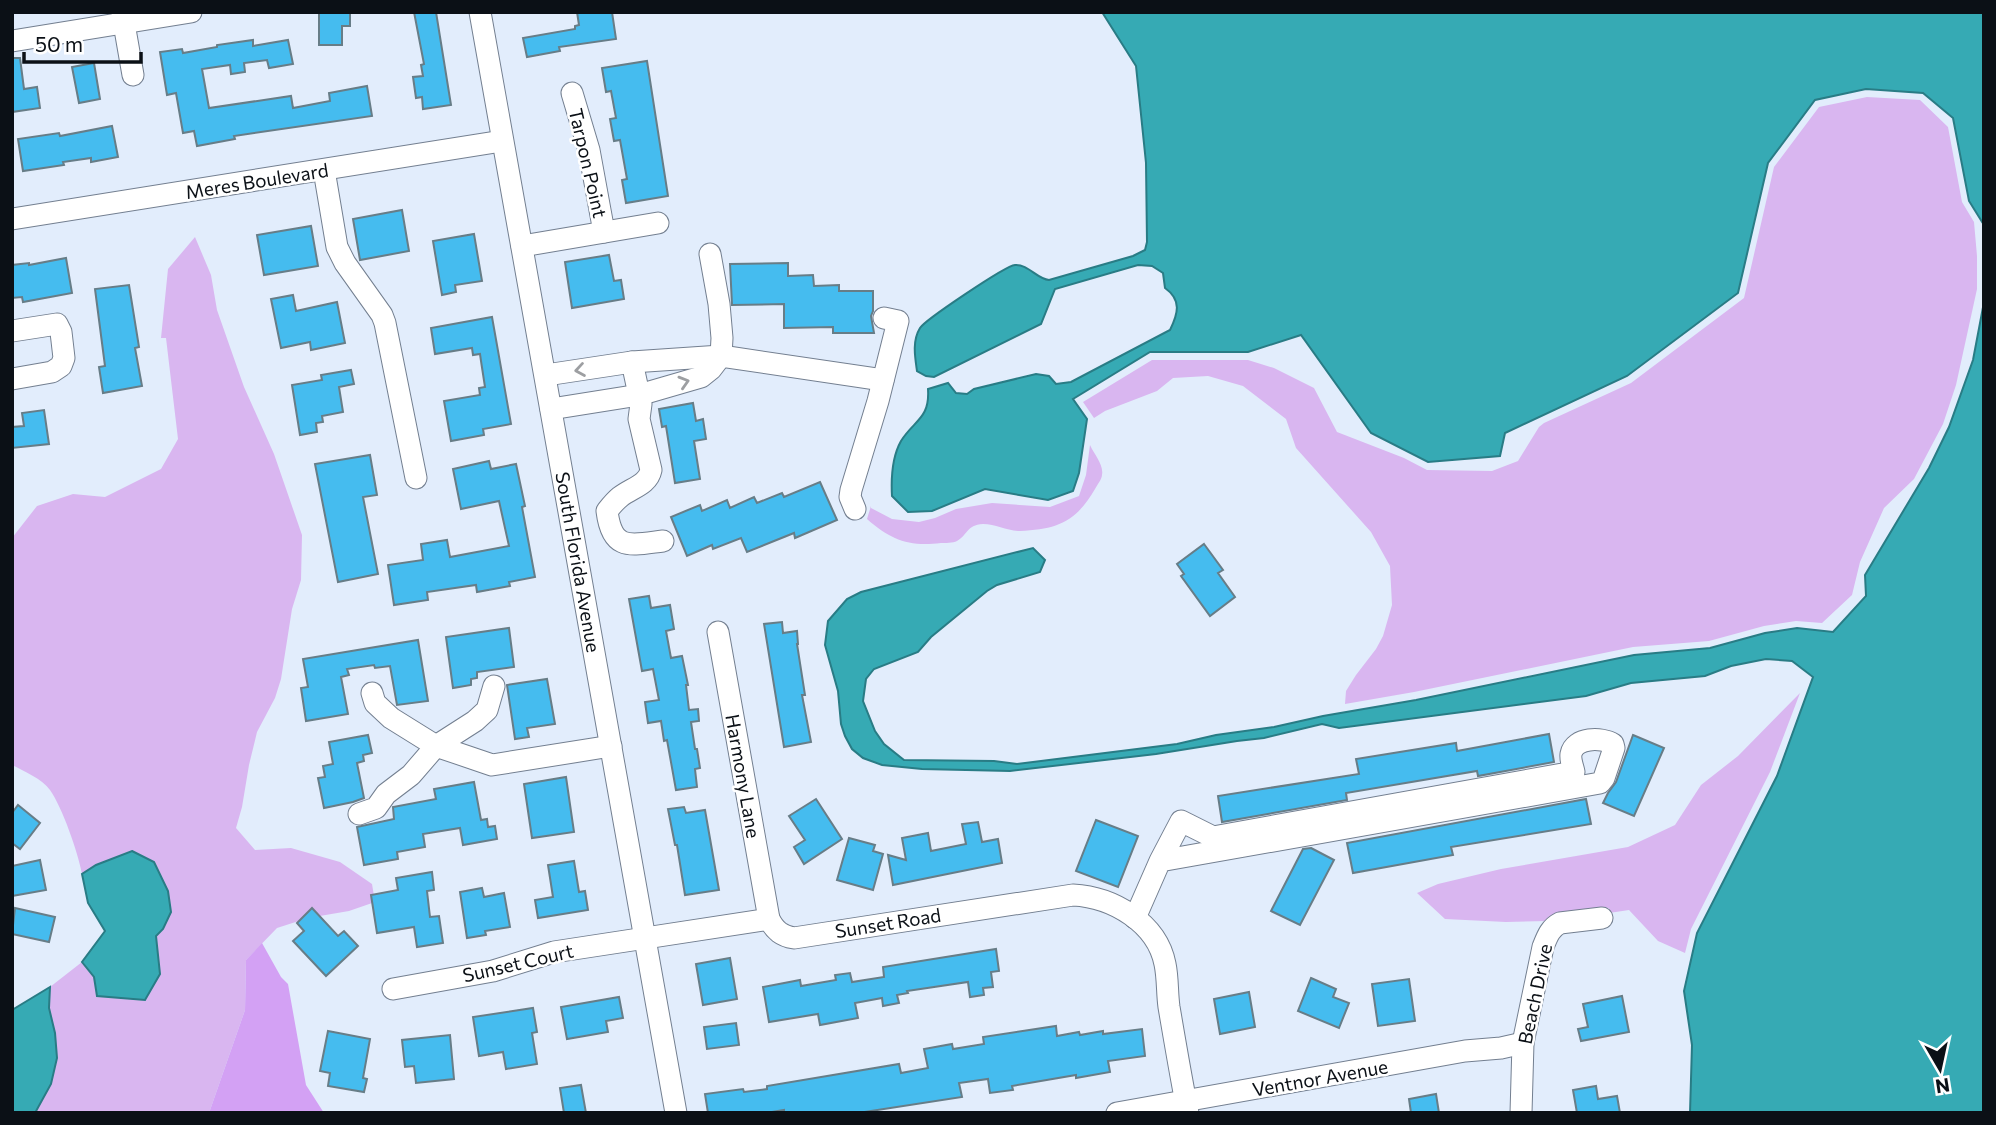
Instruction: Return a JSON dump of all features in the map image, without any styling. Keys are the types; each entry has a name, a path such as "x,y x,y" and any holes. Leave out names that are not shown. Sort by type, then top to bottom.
{"street":[{"path":"12,41 123,18 191,12"},
{"name":"South Florida Avenue","path":"480,12 676,1113"},
{"path":"123,18 133,75"},
{"name":"Tarpon Point","path":"572,93 589,150 604,232"},
{"name":"Meres Boulevard","path":"12,219 502,141"},
{"path":"324,170 337,247 345,263 382,314 385,323 416,478"},
{"name":"Tarpon Point","path":"522,246 659,223"},
{"path":"551,409 639,395 701,377 711,369 721,356 722,326 720,277 710,254"},
{"path":"846,504 898,321 884,318"},
{"path":"12,331 57,324 61,331 64,358 55,371 12,379"},
{"path":"545,375 632,362 721,356 883,380"},
{"path":"632,362 642,410 639,419 652,470 646,481 614,502 607,511 615,535 622,543 631,545 663,541"},
{"name":"Harmony Lane","path":"718,632 769,919"},
{"path":"359,814 376,808 386,794 411,775 436,746 487,710 494,687"},
{"path":"372,693 375,703 391,718 436,746 492,765 611,747"},
{"path":"1160,861 1600,783 1615,748 1613,744 1602,739 1579,744 1571,754 1574,772 1213,837 1181,821 1160,861 1135,918 1157,943 1165,964 1169,1005 1187,1107"},
{"name":"Sunset Road","path":"769,919 779,933 794,938 1073,895 1103,901 1135,918"},
{"name":"Beach Drive","path":"1521,1113 1523,1043 1543,947 1550,930 1560,923 1602,918"},
{"path":"644,939 769,919"},
{"name":"Sunset Court","path":"393,989 493,971 554,952 644,939"},
{"name":"Ventnor Avenue","path":"1117,1113 1187,1107 1465,1051 1523,1043"}],"shaded area":[{"path":"1867,97 1920,100 1948,127 1962,202 1974,222 1977,289 1956,385 1943,424 1914,479 1884,508 1860,562 1852,595 1822,623 1796,621 1764,626 1709,641 1633,647 1345,704 1346,691 1383,636 1392,605 1390,566 1371,532 1296,448 1286,419 1243,386 1208,376 1173,378 1157,391 1105,411 1094,418 1083,402 1152,360 1248,360 1274,368 1314,388 1337,432 1404,458 1427,470 1492,471 1518,461 1544,423 1631,383 1744,298 1774,167 1819,107"},
{"path":"195,237 211,275 217,310 244,387 274,454 302,535 301,580 292,609 281,679 275,698 257,732 236,828 255,850 291,848 340,862 372,884 375,902 277,928 246,960 245,1010 209,1113 35,1113 55,1033 49,1008 50,987 82,962 94,977 160,974 156,936 163,929 119,856 82,874 69,830 50,790 38,779 12,765 12,538 37,506 73,494 105,497 161,469 178,439 166,338 161,338 168,269"},
{"path":"1090,445 1102,467 1101,478 1080,510 1055,526 1020,531 983,524 973,526 955,542 919,544 893,537 867,519 871,506 892,519 919,522 956,509 992,503 1050,507 1079,496 1086,475"},
{"path":"1800,693 1770,772 1691,929 1685,953 1658,941 1629,910 1609,913 1609,908 1587,909 1558,914 1547,921 1445,919 1417,893 1438,884 1501,869 1628,847 1675,825 1701,785 1738,756"},
{"path":"262,943 281,977 288,984 306,1085 324,1113 209,1113 245,1010 246,960"}],"water":[{"path":"1102,12 1984,12 1984,225 1969,201 1953,118 1923,93 1866,89 1815,100 1768,163 1738,293 1627,376 1505,433 1500,456 1428,462 1371,433 1301,335 1248,352 1150,352 1073,399 1087,419 1079,473 1073,491 1048,500 985,489 932,511 908,512 892,496 893,468 901,441 924,413 928,389 948,383 956,393 967,394 974,389 1036,374 1049,376 1056,384 1071,382 1170,330 1173,324 1177,307 1174,297 1165,288 1163,273 1152,266 1138,265 1055,289 1041,324 934,377 917,371 915,344 920,328 982,283 1008,268 1020,265 1049,280 1133,256 1145,250 1146,163 1136,66"},
{"path":"1984,302 1984,1113 1690,1113 1692,1045 1684,991 1697,933 1777,776 1813,677 1792,661 1766,659 1731,666 1705,676 1631,683 1586,696 1339,728 1322,724 1264,738 1010,771 922,769 882,765 863,758 852,749 845,736 841,724 838,691 825,645 828,621 847,599 861,592 1033,548 1045,560 1040,572 997,585 987,591 931,637 918,652 874,669 866,679 863,701 875,731 884,744 904,760 994,761 1017,764 1177,744 1416,700 1634,655 1710,648 1765,633 1797,628 1833,632 1866,596 1865,575 1929,468 1949,427 1973,360"},
{"path":"132,851 154,862 168,891 171,912 163,929 156,936 160,974 145,1000 97,996 94,977 82,962 105,931 88,903 82,874 96,865"},
{"path":"50,987 49,1008 57,1058 51,1084 35,1113 12,1113 12,1010"}],"building":[{"path":"319,12 350,12 350,26 342,26 342,45 319,45"},
{"path":"414,12 436,12 451,105 423,109 422,97 416,98 413,77 423,76 421,65 424,64"},
{"path":"577,12 612,12 616,39 559,47 560,51 527,57 523,38 575,29 575,26 579,25"},
{"path":"253,40 253,46 288,40 293,64 269,68 267,60 244,63 245,72 231,74 230,65 202,69 209,108 291,96 293,108 330,101 329,93 367,86 372,116 234,136 235,139 197,146 194,131 183,133 176,93 167,95 160,52 182,49 183,53"},
{"path":"12,58 20,58 24,89 37,87 40,108 12,112"},
{"path":"647,61 668,196 626,203 622,180 627,179 620,140 614,141 610,119 616,118 611,91 606,92 602,68"},
{"path":"94,63 100,99 79,103 72,67"},
{"path":"112,126 118,157 91,162 91,158 63,162 64,165 23,171 18,139 59,133 60,136"},
{"path":"402,210 409,251 360,260 353,219"},
{"path":"311,226 318,266 264,275 257,235"},
{"path":"474,234 482,281 455,285 456,292 442,295 433,241"},
{"path":"609,255 614,281 621,280 624,299 572,308 565,262"},
{"path":"66,258 72,293 23,302 22,297 12,298 12,265 29,265"},
{"path":"788,263 788,276 813,275 814,286 839,285 839,291 873,291 871,316 874,333 833,333 833,327 784,328 784,304 732,305 730,264"},
{"path":"129,285 142,386 103,393 99,367 105,366 95,289"},
{"path":"293,295 296,311 337,302 345,343 311,350 310,342 281,348 271,299"},
{"path":"492,317 511,424 483,429 484,435 451,441 444,401 480,395 479,388 485,387 480,354 473,355 472,348 435,354 431,328"},
{"path":"351,370 354,384 339,387 343,412 322,416 323,422 316,423 317,432 300,435 292,385 322,380 321,375"},
{"path":"693,403 696,421 703,419 706,439 694,441 700,479 675,483 666,426 662,427 659,409"},
{"path":"44,410 49,444 12,448 12,427 24,426 22,413"},
{"path":"370,455 377,495 363,497 378,574 338,582 315,464"},
{"path":"489,461 491,469 516,464 535,577 509,582 510,586 477,592 476,585 427,592 428,600 394,605 388,565 423,560 421,544 447,540 450,557 509,546 499,501 461,509 453,469"},
{"path":"820,482 837,520 795,538 794,533 747,552 741,538 713,549 712,545 687,556 671,517 700,505 702,511 727,500 730,508 754,497 757,503 782,493 784,497"},
{"path":"1204,544 1223,570 1218,573 1235,597 1210,616 1181,576 1184,574 1177,564"},
{"path":"649,596 651,608 670,605 674,629 666,631 671,658 682,656 688,685 689,710 698,709 699,721 691,722 700,768 695,769 697,787 676,790 661,721 648,723 645,702 659,700 653,669 642,671 629,599"},
{"path":"782,622 783,633 797,631 805,695 802,695 811,742 784,747 764,624"},
{"path":"509,628 514,667 477,672 477,678 471,679 471,685 453,688 446,637"},
{"path":"418,640 428,701 397,705 390,666 375,668 374,665 347,669 349,675 341,677 348,714 306,721 301,688 308,687 303,659"},
{"path":"547,679 555,724 527,728 529,737 515,739 507,685"},
{"path":"1549,734 1554,762 1478,776 1477,771 1346,793 1347,800 1222,822 1218,796 1359,774 1356,759 1456,743 1457,751"},
{"path":"368,735 372,753 363,755 364,761 357,763 364,798 324,808 318,778 325,777 323,766 333,764 329,742"},
{"path":"1633,735 1664,748 1634,816 1603,803 1616,782"},
{"path":"566,777 574,832 532,838 524,784"},
{"path":"474,782 481,820 487,819 488,827 495,826 497,839 463,845 460,828 423,834 425,847 397,852 398,859 364,865 357,827 394,819 393,807 436,799 434,789"},
{"path":"816,799 842,839 804,864 794,847 805,840 789,816"},
{"path":"1586,799 1591,824 1451,847 1453,855 1353,873 1347,843"},
{"path":"18,805 40,823 20,849 12,843 12,813"},
{"path":"684,807 686,813 705,810 719,890 685,895 668,809"},
{"path":"1096,820 1138,836 1118,887 1076,871"},
{"path":"978,822 982,842 998,839 1002,863 893,885 888,855 906,860 902,838 928,833 931,851 966,844 962,824"},
{"path":"849,838 875,845 873,851 883,854 873,890 837,880"},
{"path":"1311,848 1334,860 1300,925 1271,911 1303,849"},
{"path":"40,860 46,890 12,896 12,866"},
{"path":"574,861 579,892 585,891 588,910 538,918 535,900 553,897 548,865"},
{"path":"432,872 434,890 427,891 430,917 439,916 443,943 417,947 414,927 377,933 371,895 398,890 396,878"},
{"path":"482,888 484,897 504,893 510,927 485,931 486,935 467,938 460,892"},
{"path":"15,908 55,917 49,942 12,934"},
{"path":"312,908 338,936 344,931 358,946 326,976 293,941 304,931 297,923"},
{"path":"996,949 999,971 991,972 993,987 983,988 984,995 970,997 968,982 907,991 908,993 897,995 899,1003 883,1006 882,998 855,1003 858,1018 820,1025 818,1014 769,1022 763,987 800,980 801,986 836,980 835,975 850,973 852,982 884,977 883,967"},
{"path":"730,958 737,999 703,1005 696,964"},
{"path":"1311,978 1336,989 1333,997 1349,1003 1339,1028 1298,1011"},
{"path":"1409,979 1415,1021 1378,1026 1372,984"},
{"path":"1249,992 1255,1027 1220,1034 1214,999"},
{"path":"1622,996 1629,1032 1581,1041 1578,1029 1588,1027 1583,1004"},
{"path":"619,997 623,1018 606,1021 608,1032 567,1039 561,1007"},
{"path":"533,1008 537,1032 532,1033 537,1064 506,1069 503,1052 479,1056 473,1017"},
{"path":"736,1023 739,1045 707,1049 704,1027"},
{"path":"1056,1026 1057,1036 1079,1032 1080,1035 1103,1031 1103,1034 1142,1029 1145,1056 1108,1061 1110,1072 1012,1086 1013,1090 990,1093 988,1079 959,1083 962,1097 858,1113 784,1113 784,1110 766,1113 708,1113 705,1094 767,1089 767,1086 899,1064 901,1073 928,1068 924,1049 952,1044 953,1049 984,1044 983,1037"},
{"path":"328,1031 370,1039 363,1078 367,1079 364,1092 328,1086 330,1073 320,1071"},
{"path":"450,1035 454,1079 416,1083 414,1066 405,1067 402,1040"},
{"path":"581,1085 586,1113 564,1113 560,1088"},
{"path":"1596,1086 1598,1099 1617,1096 1620,1113 1577,1113 1573,1090"},
{"path":"1436,1094 1439,1113 1411,1113 1409,1099"}]}
